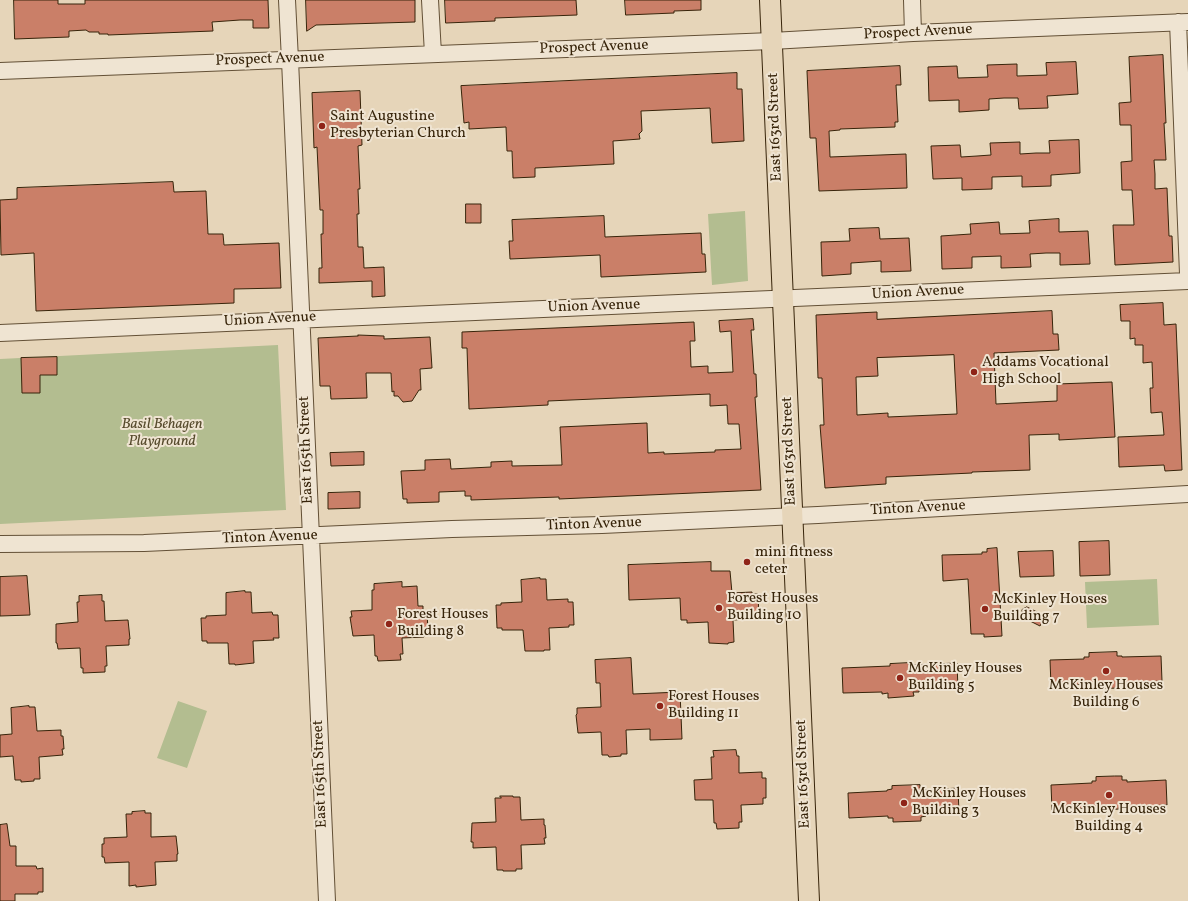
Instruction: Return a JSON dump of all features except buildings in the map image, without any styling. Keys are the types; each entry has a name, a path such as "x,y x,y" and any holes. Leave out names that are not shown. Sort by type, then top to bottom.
{"main road":[{"name":"East 163rd Street","path":"770,0 809,901"}],"street":[{"name":"East 165th Street","path":"287,0 327,901"},
{"path":"430,0 433,54"},
{"path":"912,0 913,33"},
{"name":"Prospect Avenue","path":"0,70 290,60 1183,22"},
{"path":"1183,22 1188,274"},
{"name":"Union Avenue","path":"0,333 1188,281"},
{"name":"Tinton Avenue","path":"0,544 144,543 452,529 602,525 1188,494"}],"green space":[{"path":"745,211 748,281 712,285 708,214"},
{"name":"Basil Behagen Playground","path":"278,345 286,510 0,524 0,359"},
{"path":"1157,579 1159,625 1087,628 1085,582"},
{"path":"178,701 207,711 187,768 157,758"}],"place":[{"name":"Saint Augustine Presbyterian Church","path":"322,126"},
{"name":"Addams Vocational High School","path":"974,372"},
{"name":"mini fitness ceter","path":"747,562"},
{"name":"Forest Houses Building 10","path":"719,608"},
{"name":"McKinley Houses Building 7","path":"985,609"},
{"name":"Forest Houses Building 8","path":"389,624"},
{"name":"McKinley Houses Building 6","path":"1106,671"},
{"name":"McKinley Houses Building 5","path":"900,678"},
{"name":"Forest Houses Building 11","path":"660,706"},
{"name":"McKinley Houses Building 4","path":"1109,795"},
{"name":"McKinley Houses Building 3","path":"904,803"}]}
